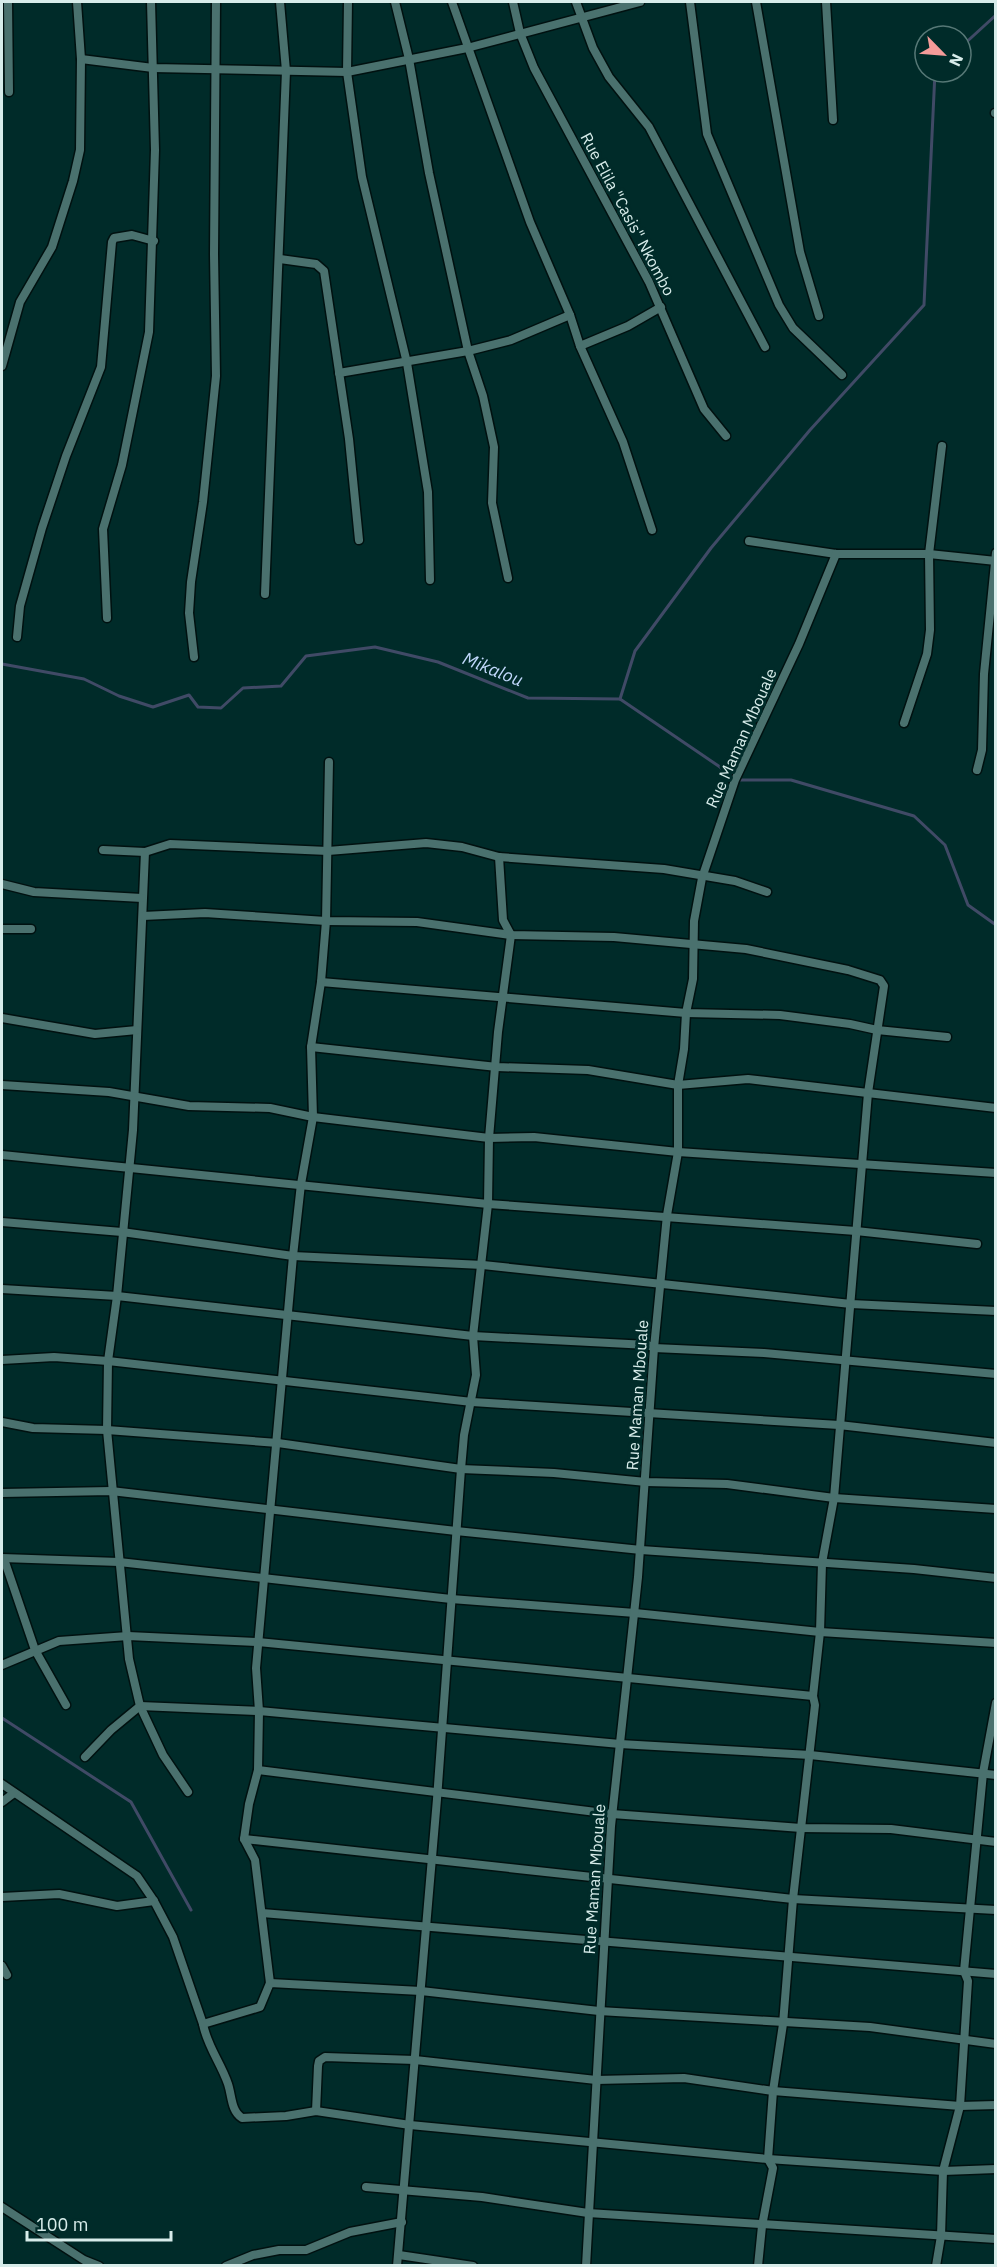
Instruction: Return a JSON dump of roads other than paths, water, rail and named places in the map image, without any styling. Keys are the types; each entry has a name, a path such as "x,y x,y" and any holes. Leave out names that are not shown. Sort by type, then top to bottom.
{"street":[{"path":"8,2 9,92"},
{"path":"2,366 20,302 52,247 74,181 80,150 81,59 77,2"},
{"path":"107,618 103,529 122,465 147,344 154,241 151,2"},
{"path":"194,657 189,602 216,376 216,2"},
{"path":"265,594 279,259 280,172 286,70 280,2"},
{"path":"348,2 347,72 367,199 407,363 428,492 430,580"},
{"path":"394,2 409,59 429,173 468,351 483,396 494,447 492,503 508,578"},
{"path":"452,2 530,222 570,315 580,346 623,442 652,530"},
{"name":"Rue Elila \"Casis\" Nkombo","path":"513,2 520,33 534,68 661,307 704,409 726,436"},
{"path":"576,2 593,48 609,77 648,127 765,348"},
{"path":"81,59 153,68 347,72 467,48 640,2"},
{"path":"690,2 707,134 779,305 793,328 842,375"},
{"path":"756,2 800,252 819,316"},
{"path":"826,2 833,120"},
{"path":"17,637 20,606 42,528 66,456 101,367 112,242 114,238 122,235 154,241"},
{"path":"279,259 322,267 357,501 359,540"},
{"path":"580,346 628,326 661,307"},
{"path":"339,373 468,351 511,340 570,315"},
{"path":"904,723 927,654 930,630 929,555 942,446"},
{"path":"748,541 836,554 995,558 984,674 982,750 977,771"},
{"name":"Rue Maman Mbouale","path":"586,2265 612,1814 641,1550 654,1348 667,1215 678,1152 678,1085 684,1049 686,1013 693,979 693,946 702,878 735,780 799,644 836,554"},
{"path":"203,2024 260,2007 270,1983 255,1860 244,1839 249,1804 258,1770 260,1711 256,1668 258,1642 278,1443 293,1256 301,1184 313,1117 311,1047 321,982 326,921 328,762"},
{"path":"103,850 145,852 170,844 328,851 426,843 462,847 499,857 664,869 702,878 735,881 767,892"},
{"path":"145,852 135,1095 117,1296 108,1360 107,1430 111,1491 129,1659 140,1706 163,1755 188,1792"},
{"path":"397,2265 416,2060 464,1435 476,1376 473,1336 483,1265 488,1204 489,1138 511,935 503,920 499,857"},
{"path":"2,884 34,892 142,898"},
{"path":"142,916 205,913 326,921 417,922 511,935 614,937 693,946 746,949 848,970 880,980 884,992 868,1093 834,1498 822,1563 820,1632 813,1696 815,1705 792,1899 783,2024 773,2091 768,2160 773,2168 762,2226 758,2265"},
{"path":"2,928 31,929"},
{"path":"321,982 686,1013 780,1015 850,1024 877,1030 947,1037"},
{"path":"2,1018 95,1035 137,1030"},
{"path":"311,1047 497,1067 588,1070 678,1085 748,1079 996,1108"},
{"path":"2,1085 135,1095 189,1106 270,1108 313,1117 489,1138 534,1137 678,1152 996,1173"},
{"path":"2,1155 488,1204 667,1215 976,1244"},
{"path":"2,1222 122,1232 293,1256 483,1265 662,1282 851,1304 996,1311"},
{"path":"2,1289 117,1296 473,1336 764,1353 996,1374"},
{"path":"2,1360 54,1357 108,1360 472,1402 839,1425 996,1443"},
{"path":"2,1422 33,1428 107,1430 278,1443 461,1469 554,1473 646,1482 727,1484 834,1498 996,1509"},
{"path":"2,1493 111,1491 641,1550 914,1569 996,1578"},
{"path":"66,1706 35,1650 3,1559 119,1562 265,1576 451,1599 634,1613 820,1632 996,1643"},
{"path":"2,1665 35,1650 67,1640 128,1636 258,1642 813,1696"},
{"path":"936,2265 941,2236 943,2171 960,2106 968,1981 964,1971 979,1840 983,1773 995,1704"},
{"path":"85,1757 111,1730 140,1706 260,1711 442,1730 620,1744 810,1755 996,1775"},
{"path":"258,1770 612,1814 801,1828 891,1829 996,1842"},
{"path":"2,1784 137,1876 154,1901 173,1937 203,2024 206,2040 228,2084 238,2115 246,2119 316,2111 410,2125 768,2160 943,2171 996,2169"},
{"path":"2,1802 14,1793"},
{"path":"244,1839 608,1877 792,1899 996,1910"},
{"path":"2,1897 59,1894 117,1906 154,1901"},
{"path":"262,1913 996,1974"},
{"path":"2,1966 7,1975"},
{"path":"270,1983 421,1991 599,2011 783,2024 870,2027 965,2042 996,2044"},
{"path":"316,2111 318,2066 322,2058 416,2060 596,2080 684,2078 773,2091 960,2106 996,2105"},
{"path":"366,2187 482,2197 588,2213 762,2226 996,2239"},
{"path":"2,2207 84,2260 99,2265"},
{"path":"226,2265 270,2252 306,2250 350,2232 402,2222"},
{"path":"399,2255 473,2265"}],"waterway":[{"path":"973,36 996,15"},
{"path":"620,699 635,651 711,548 810,430 924,305 934,84"},
{"name":"Mikalou","path":"2,664 84,679 119,696 153,707 189,695 198,707 221,708 243,688 281,686 306,656 375,647 438,662 528,698 620,699 720,767 735,780 791,780 914,816 945,845 968,905 996,925"},
{"path":"2,1718 131,1802 191,1910"}]}
